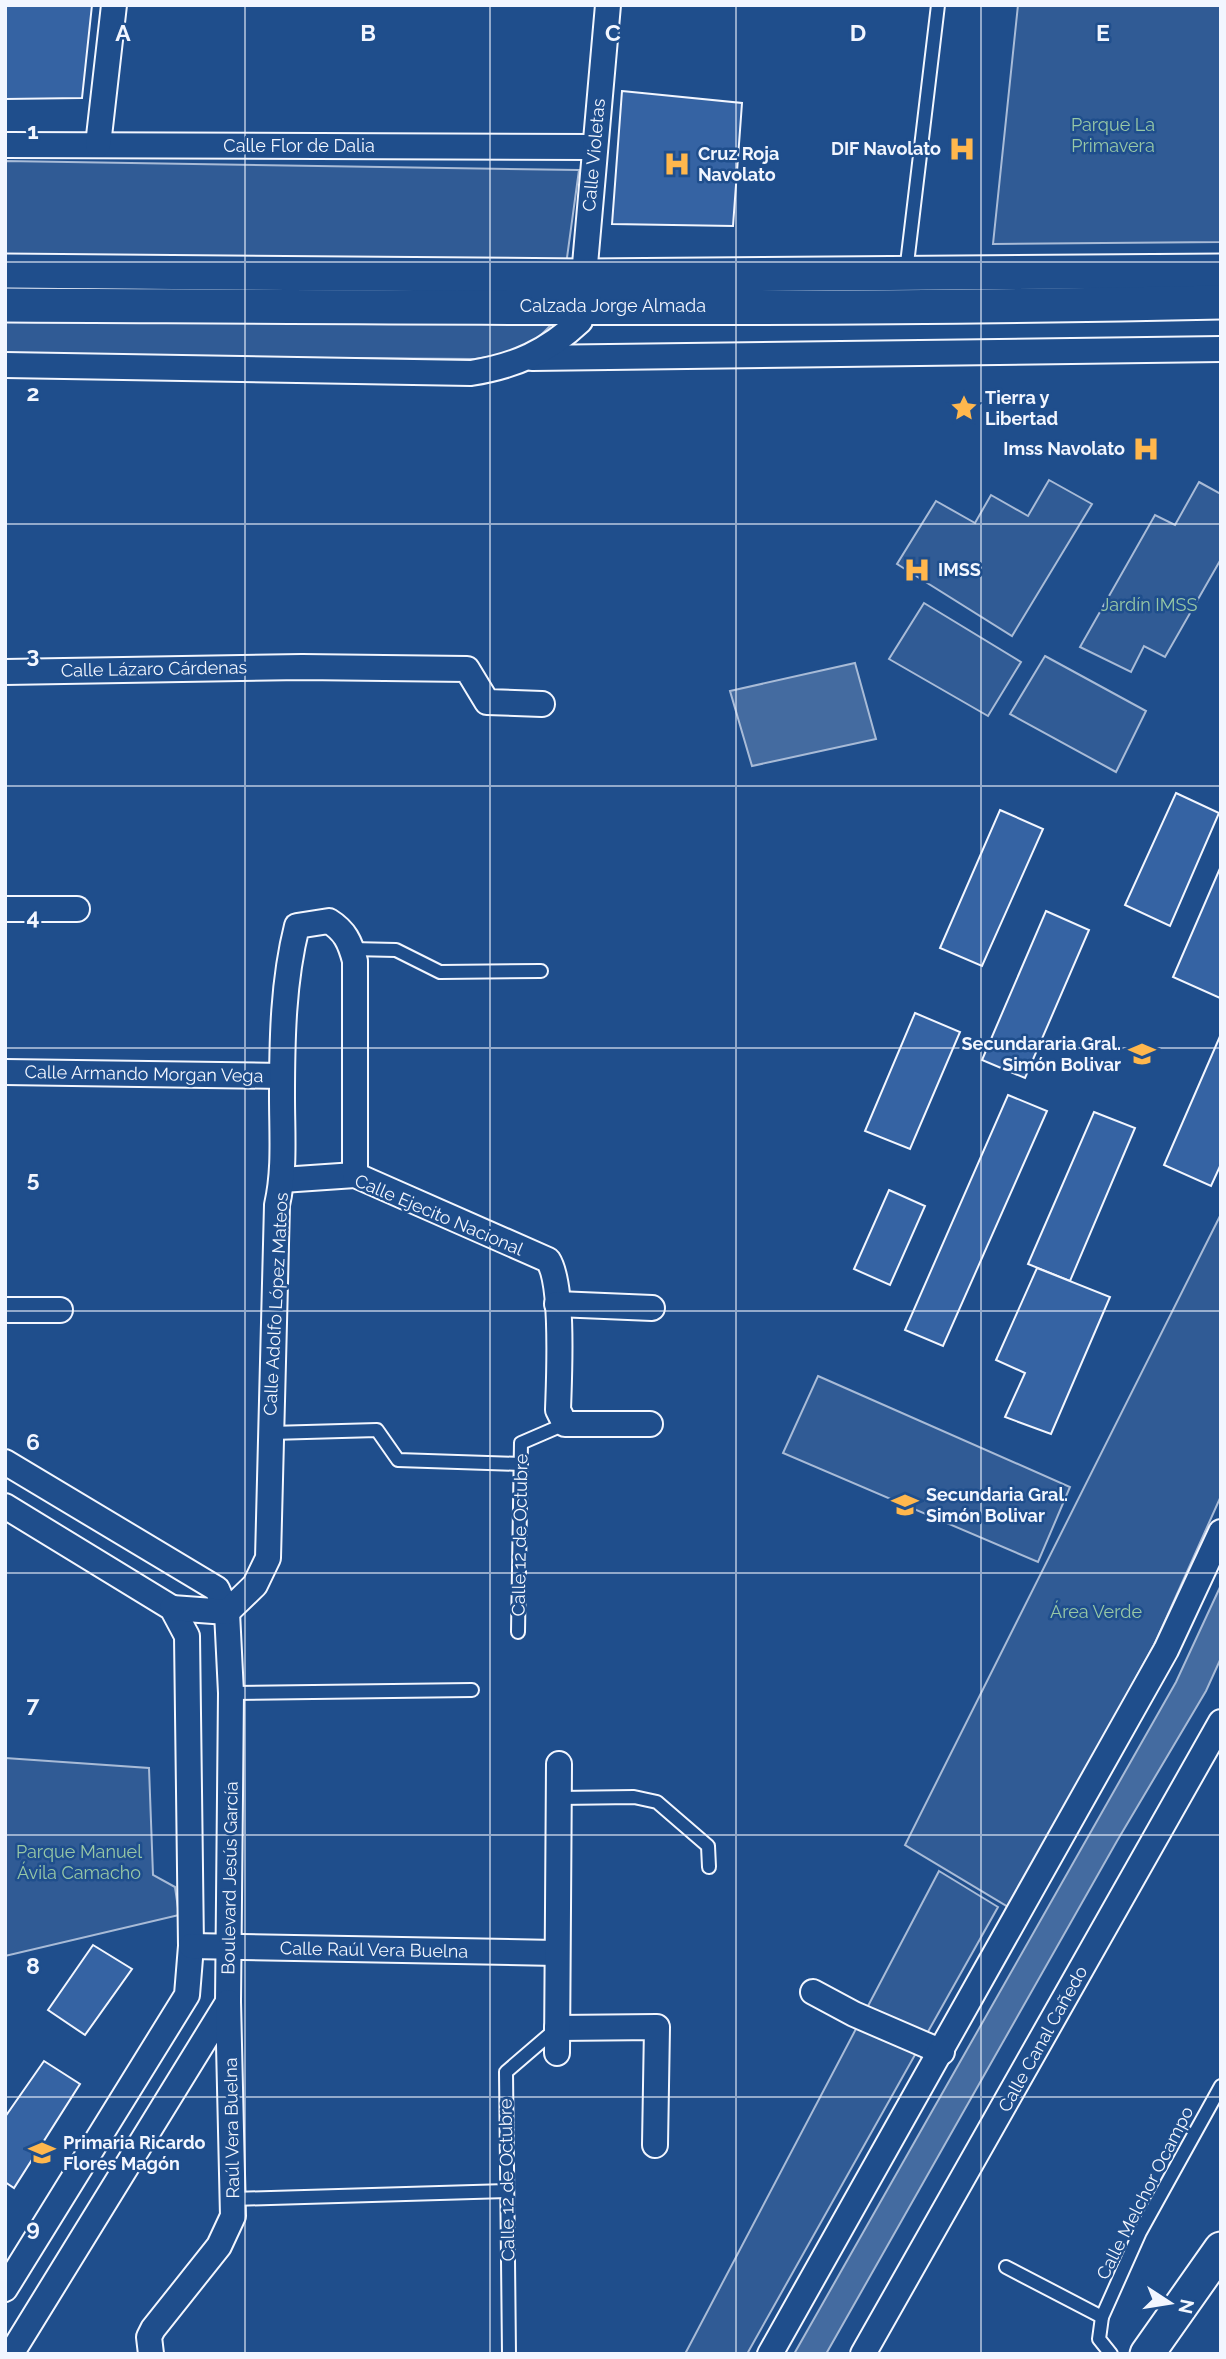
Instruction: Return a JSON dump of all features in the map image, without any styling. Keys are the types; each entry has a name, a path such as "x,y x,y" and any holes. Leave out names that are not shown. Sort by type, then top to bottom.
{"street":[{"path":"98,145 114,5"},
{"name":"Calle Violetas","path":"584,291 593,147 608,5"},
{"name":"Calle Flor de Dalia","path":"5,145 593,147"},
{"name":"Calzada Jorge Almada","path":"5,271 584,291"},
{"name":"Calzada Jorge Almada","path":"905,292 1221,271"},
{"path":"531,358 554,345 580,321 584,291"},
{"name":"Calzada Jorge Almada","path":"5,305 584,291 905,292 1221,302"},
{"path":"5,365 411,374 471,373 531,358 1221,349"},
{"name":"Calle Lázaro Cárdenas","path":"5,671 302,667 467,669 487,702 542,704"},
{"path":"5,909 77,909"},
{"name":"Calle Adolfo López Mateos","path":"227,1612 255,1585 268,1558 277,1205 282,1181 282,1076 288,958 298,926 328,920 341,928 352,949"},
{"path":"352,949 355,961 355,1175"},
{"name":"Calle Armando Morgan Vega","path":"5,1072 282,1076"},
{"name":"Calle Ejecito Nacional","path":"282,1181 355,1175 548,1260 554,1269 557,1304"},
{"path":"650,1424 565,1424 558,1410 557,1304 652,1308"},
{"path":"5,1310 60,1310"},
{"path":"5,1462 217,1589 227,1612 172,1608 5,1506"},
{"path":"770,2354 1166,1650 1221,1532"},
{"path":"5,2289 187,1995 191,1946 189,1662 187,1636 172,1608"},
{"name":"Boulevard Jesús García","path":"11,2354 228,2002 231,1693 227,1612"},
{"name":"Calle Canal Cañedo","path":"863,2354 1221,1722"},
{"path":"559,1764 557,2041 657,2027 655,2145"},
{"name":"Calle Raúl Vera Buelna","path":"191,1946 556,1953"},
{"path":"813,1992 854,2014 942,2052"},
{"name":"Raúl Vera Buelna","path":"151,2354 149,2337 153,2329 228,2232 233,2216 228,2002"},
{"path":"1147,2354 1217,2262"}],"lane":[{"path":"905,292 938,5"},
{"path":"352,949 396,950 440,972 541,971"},
{"name":"Calle 12 de Octubre","path":"518,1632 522,1443 565,1424"},
{"path":"271,1433 377,1430 398,1460 521,1464"},
{"path":"231,1693 472,1690"},
{"path":"559,1798 634,1797 657,1802 708,1846 709,1867"},
{"name":"Calle 12 de Octubre","path":"509,2354 506,2073 557,2041"},
{"name":"Calle Melchor Ocampo","path":"1101,2317 1140,2232 1221,2086"},
{"path":"233,2199 507,2191"},
{"path":"1006,2267 1101,2317 1099,2339 1111,2354"}],"shaded area":[{"name":"Parque La Primavera","path":"1018,5 1221,5 1221,242 993,244"},
{"path":"5,161 579,170 566,265 5,254"},
{"path":"553,313 551,325 531,345 510,353 475,359 5,356 5,314"},
{"path":"1049,480 1092,504 1012,636 897,564 936,501 975,523 991,495 1028,516"},
{"name":"Jardín IMSS","path":"1199,482 1221,494 1221,559 1165,657 1144,646 1131,672 1080,647 1155,515 1175,525"},
{"path":"924,603 1021,662 988,716 889,659"},
{"path":"1045,656 1146,711 1116,772 1010,714"},
{"path":"855,663 876,739 752,766 730,691"},
{"name":"Área Verde","path":"1221,1214 1221,1496 1156,1641 1010,1908 905,1845"},
{"path":"818,1376 1070,1487 1038,1562 783,1453"},
{"path":"1221,1585 1221,1658 1206,1691 1117,1841 826,2354 794,2354 1176,1682"},
{"name":"Parque Manuel Ávila Camacho","path":"5,1758 149,1768 153,1875 175,1887 179,1915 5,1956"},
{"path":"939,1871 998,1907 747,2354 685,2354"}],"building":[{"path":"5,5 92,5 82,98 5,99"},
{"name":"Cruz Roja Navolato","path":"622,91 742,103 733,226 612,224"},
{"path":"1176,793 1219,813 1170,926 1125,905"},
{"path":"1000,810 1043,829 982,966 940,948"},
{"path":"1221,866 1221,998 1220,998 1173,977"},
{"path":"1046,911 1089,930 1025,1078 982,1060"},
{"path":"915,1013 960,1032 910,1149 865,1131"},
{"path":"1221,1034 1221,1164 1211,1186 1164,1165"},
{"path":"1008,1095 1047,1111 943,1346 905,1330"},
{"path":"1094,1112 1135,1128 1070,1281 1028,1264"},
{"path":"889,1190 925,1206 890,1285 854,1269"},
{"path":"1037,1268 1110,1297 1051,1434 1005,1417 1025,1373 996,1360"},
{"path":"93,1945 132,1969 85,2035 48,2010"},
{"path":"44,2061 80,2084 14,2188 5,2182 5,2117"}],"place":[{"name":"DIF Navolato","path":"962,149"},
{"name":"Cruz Roja Navolato","path":"677,164"},
{"name":"Tierra y Libertad","path":"964,408"},
{"name":"Imss Navolato","path":"1146,449"},
{"name":"IMSS","path":"917,570"},
{"name":"Secundararia Gral. Simón Bolivar","path":"1142,1054"},
{"name":"Secundaria Gral. Simón Bolivar","path":"905,1505"},
{"name":"Primaria Ricardo Flores Magón","path":"42,2153"}]}
